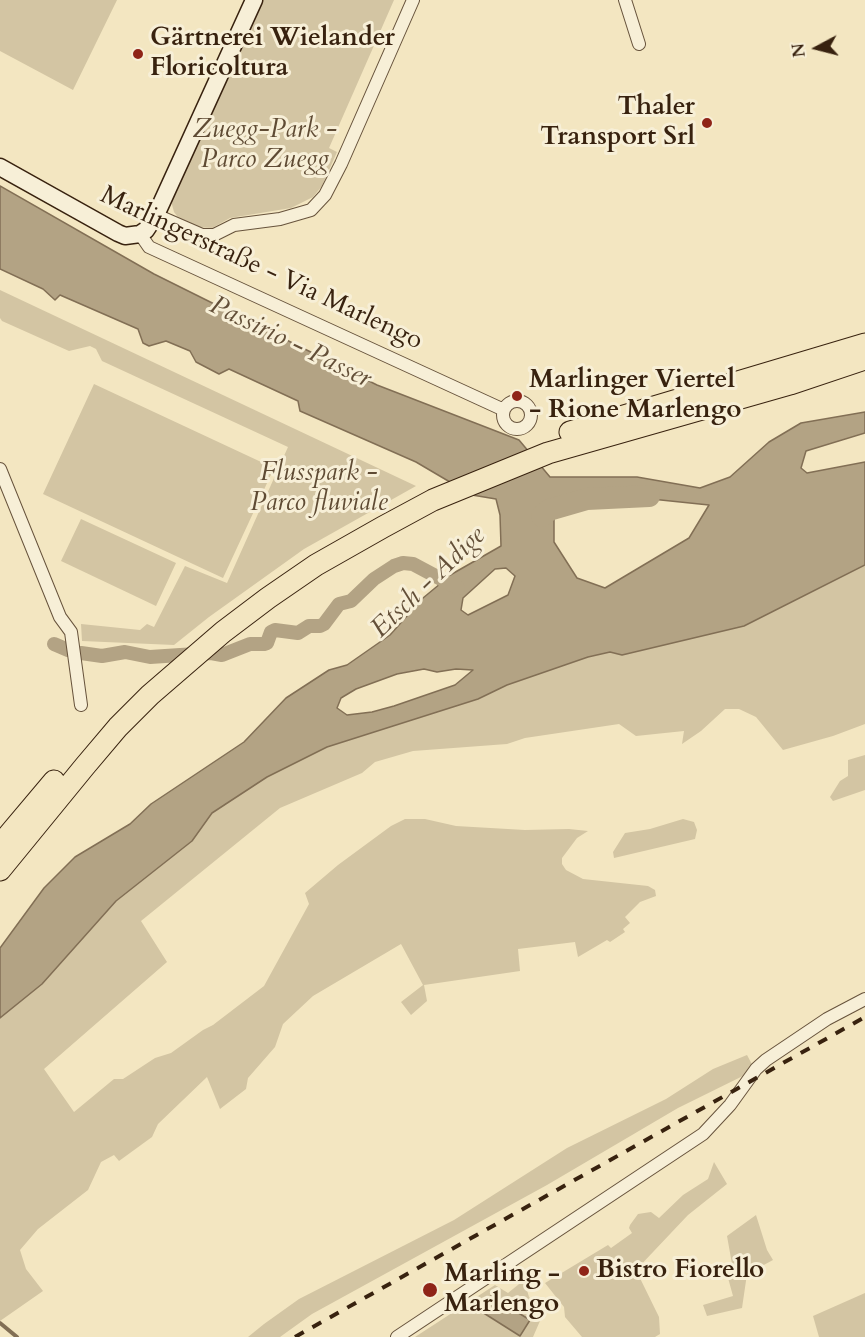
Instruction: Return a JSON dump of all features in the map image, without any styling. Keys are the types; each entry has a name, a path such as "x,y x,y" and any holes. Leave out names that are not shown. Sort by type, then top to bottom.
{"highway":[{"path":"774,372 865,336"},
{"path":"0,845 113,722 268,598 316,566 383,527 433,500 546,447 865,344"},
{"path":"0,870 142,684 214,622 262,586 338,537 426,489 478,465 790,384 865,359"}],"street":[{"path":"140,234 146,230 156,215 254,0"},
{"name":"Marlingerstraße - Via Marlengo","path":"156,215 202,235 214,235 234,225 280,219 311,210 325,195 336,174 413,0"},
{"path":"625,0 639,44"},
{"name":"Marlingerstraße - Via Marlengo","path":"0,167 118,233 125,236 140,234 149,247 504,410"},
{"path":"0,469 60,617 71,632 81,705"},
{"path":"397,1337 704,1134 730,1106 756,1069 766,1060 826,1019 865,999"}],"green space":[{"path":"0,0 117,0 73,90 0,51"},
{"name":"Zuegg-Park - Parco Zuegg","path":"261,0 394,0 329,148 337,152 322,186 313,197 291,208 230,218 212,228 195,227 180,220 174,212 171,201"},
{"name":"Flusspark - Parco fluviale","path":"0,290 416,486 304,549 174,645 82,641 81,624 140,630 147,624 154,627 185,566 227,583 288,447 102,361 96,349 90,346 69,351 2,321 0,318"},
{"path":"94,384 274,468 223,578 43,494"},
{"path":"81,519 176,563 156,606 61,561"},
{"path":"865,565 865,724 783,750 756,717 739,709 725,709 701,731 682,744 684,731 636,736 619,724 525,738 507,744 413,751 375,762 362,773 280,808 141,921 167,962 44,1069 74,1112 114,1079 123,1079 155,1058 171,1053 213,1025 264,986 309,904 305,893 338,865 391,826 405,819 425,819 456,826 588,831 577,838 562,858 562,864 566,870 583,879 648,886 655,890 656,896 640,902 625,917 630,923 623,929 625,932 578,957 575,942 518,949 520,971 424,985 427,1001 411,1015 401,1002 423,985 401,944 313,996 283,1024 275,1047 248,1078 246,1089 220,1109 207,1077 158,1124 152,1137 119,1161 114,1155 101,1162 88,1190 38,1229 20,1250 26,1269 43,1291 0,1321 0,1018 42,984 116,901 192,841 212,813 267,777 327,747 478,699 507,685 588,657 610,652 622,655 744,626"},
{"path":"865,755 865,790 833,801 830,797 840,781 848,776 848,760"},
{"path":"683,819 694,822 697,830 695,839 614,858 613,852 625,833 650,829"},
{"path":"747,1055 755,1070 678,1108 547,1185 312,1314 280,1337 248,1337 299,1299 454,1220 567,1148 666,1099 713,1069"},
{"path":"714,1162 727,1184 688,1215 636,1270 659,1317 660,1334 655,1337 582,1337 565,1317 564,1307 545,1283 608,1245 611,1248 632,1233 629,1228 638,1214 651,1212 659,1218 683,1195 708,1179"},
{"path":"756,1215 767,1250 773,1260 747,1274 742,1308 707,1316 703,1305 733,1296 725,1267 732,1264 727,1236"},
{"path":"524,1280 529,1297 543,1314 533,1337 415,1337 495,1285 508,1293"},
{"path":"865,1293 865,1337 819,1337 813,1316"}],"water":[{"name":"Passirio - Passer","path":"0,186 154,274 377,385 519,440 550,477 637,477 700,488 730,477 769,442 801,423 865,412 865,433 806,451 801,468 807,473 865,462 865,565 744,626 622,655 610,652 588,657 507,685 478,699 327,747 267,777 212,813 192,841 116,901 42,984 0,1018 0,948 44,888 75,857 130,824 151,804 244,742 286,698 329,670 347,665 390,635 423,598 452,574 501,546 500,515 496,499 472,495 416,462 300,411 298,401 229,369 219,374 196,362 190,351 166,341 149,346 143,343 138,329 60,295 55,300 43,289 0,269","holes":["632,497 709,505 689,538 605,588 577,578 554,542 554,518 574,499","506,568 515,576 508,595 468,615 461,610 463,598 495,569","424,669 437,672 456,669 473,670 455,685 394,706 347,715 337,708 341,698 356,689 397,674"]},
{"path":"491,1296 530,1320 520,1336 482,1312"}],"waterway":[{"name":"Etsch - Adige","path":"542,516 549,510 587,499 649,496"},
{"path":"81,653 102,656 125,652 150,657 211,653 222,655 250,644 264,644 267,643 271,632 275,630 298,633 309,626 324,624 339,604 351,601 374,579 403,563 413,564 458,588"},
{"path":"54,644 68,650"},
{"path":"0,1323 17,1337"}],"railway":[{"path":"295,1337 865,1017"}],"place":[{"name":"Gärtnerei Wielander Floricoltura","path":"138,54"},
{"name":"Thaler Transport Srl","path":"707,123"},
{"name":"Marlinger Viertel - Rione Marlengo","path":"517,396"},
{"name":"Bistro Fiorello","path":"584,1271"},
{"name":"Marling - Marlengo","path":"430,1290"}]}
